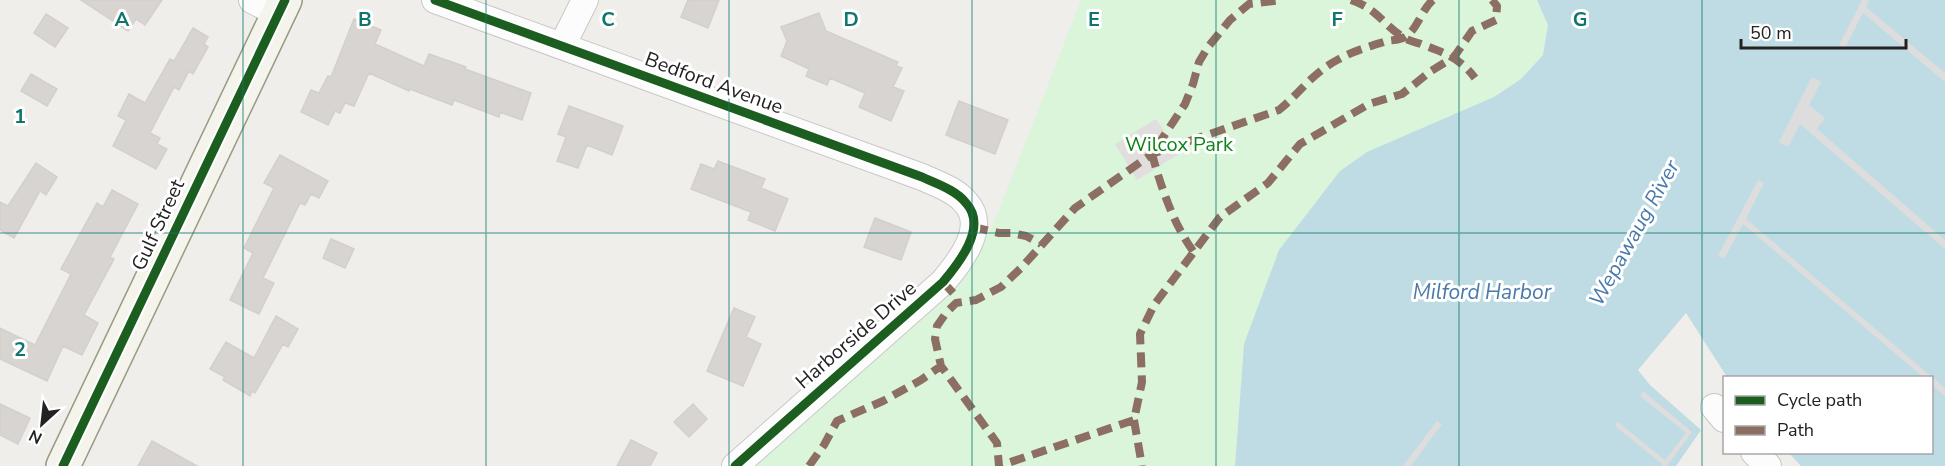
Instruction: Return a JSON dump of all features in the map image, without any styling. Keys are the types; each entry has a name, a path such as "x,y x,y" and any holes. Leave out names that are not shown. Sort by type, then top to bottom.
{"main road":[{"name":"Gulf Street","path":"63,466 272,5"}],"street":[{"name":"Bedford Avenue","path":"435,0 922,177 962,199 969,206 971,213"},
{"path":"562,46 585,0"},
{"name":"Harborside Drive","path":"735,466 943,282 960,260 972,237 971,213"},
{"path":"1755,454 1768,466"}],"green space":[{"name":"Wilcox Park","path":"1081,0 1537,0 1548,25 1543,55 1521,79 1494,97 1244,344 1235,466 755,466 924,318 962,281 980,253 997,215"}],"shaded area":[{"path":"1156,119 1179,154 1137,180 1115,144"}],"water":[{"name":"Milford Harbor","path":"1537,0 1945,0 1945,466 1801,466 1790,454 1933,454 1933,376 1726,376 1686,313 1638,370 1650,385 1701,430 1676,466 1235,466 1244,344 1279,250 1340,171 1367,152 1494,97 1521,79 1543,55 1548,25"}],"pier":[{"path":"1862,0 1869,0 1866,7 1945,73 1945,82 1863,13 1845,48 1839,45"},
{"path":"1812,77 1821,82 1809,105 1825,118 1817,129 1945,240 1945,249 1800,124 1788,147 1779,142"},
{"path":"1758,180 1764,183 1746,219 1931,376 1922,376 1743,224 1724,259 1718,256"},
{"path":"1933,378 1945,388 1945,396 1933,386"},
{"path":"1643,391 1692,432 1667,466 1661,466 1662,464 1615,426 1618,422 1665,460 1686,433 1640,396"},
{"path":"1437,421 1442,424 1411,466 1403,466"}],"building":[{"path":"81,0 162,0 145,25 136,19 128,31"},
{"path":"688,0 719,0 708,28 681,17"},
{"path":"819,13 826,31 898,62 896,66 902,68 893,87 904,91 891,121 859,107 865,93 830,78 827,85 806,76 809,69 781,56 787,41 781,27"},
{"path":"46,14 68,28 55,47 34,33"},
{"path":"354,19 381,30 375,44 424,66 429,54 531,93 522,120 500,112 499,117 454,100 452,105 410,89 409,91 369,73 354,106 345,103 340,113 335,111 328,125 301,112 311,90 319,93 328,76 331,77"},
{"path":"193,28 208,37 204,44 208,47 193,74 189,71 179,90 174,87 150,133 160,138 157,144 167,149 156,169 113,146 126,120 118,116 129,94 145,103 170,59 174,61"},
{"path":"31,74 57,89 47,106 21,91"},
{"path":"959,101 1008,120 995,154 946,135"},
{"path":"569,106 623,126 612,155 587,145 578,168 557,161 566,137 558,134"},
{"path":"280,155 328,181 319,198 311,194 305,205 300,203 263,278 274,283 259,314 230,300 253,253 244,248 274,188 264,183"},
{"path":"718,161 765,179 761,188 788,199 775,231 748,220 751,212 691,189 701,164 714,169"},
{"path":"36,163 57,177 46,195 40,191 14,238 0,230 0,202 8,206"},
{"path":"112,190 138,204 110,257 114,259 84,315 98,323 82,355 63,346 47,381 0,359 0,328 35,345 71,274 61,269 97,203 103,207"},
{"path":"875,218 911,232 901,260 864,247"},
{"path":"331,239 354,249 345,268 323,258"},
{"path":"734,308 755,317 746,337 761,344 743,386 707,371"},
{"path":"276,316 298,329 288,347 283,344 255,393 252,391 250,396 223,380 225,377 210,369 226,342 254,358"},
{"path":"0,404 30,418 18,444 0,435"},
{"path":"693,404 707,419 689,437 674,422"},
{"path":"631,440 657,453 650,466 617,466"},
{"path":"152,441 197,466 138,466"}],"marked path":[{"path":"1193,251 1179,229 1168,204 1152,154 1185,104 1199,62 1230,20 1249,4 1282,0"},
{"path":"1351,0 1374,12 1405,38 1457,60 1475,78"},
{"path":"1433,0 1405,37 1368,47 1330,64 1279,110 1152,154 1075,208 1001,287 976,300 956,303 946,313 937,326 935,339 941,366 997,443 999,466 1134,420 1142,382 1140,334 1154,305 1220,217 1268,183 1300,144 1369,104 1402,94 1431,71 1454,57 1472,31 1496,20 1497,6 1492,0"},
{"path":"973,227 1026,236 1041,244"},
{"path":"943,282 954,294 956,303"},
{"path":"809,466 837,421 883,401 941,366"},
{"path":"1134,420 1142,466"}],"cycle path":[{"path":"63,466 285,0"},
{"path":"435,0 922,177 952,191 966,203 972,213 973,234 963,255 943,282 735,466"}],"water label":[{"name":"Wepawaug River","path":"1634,233"}]}
